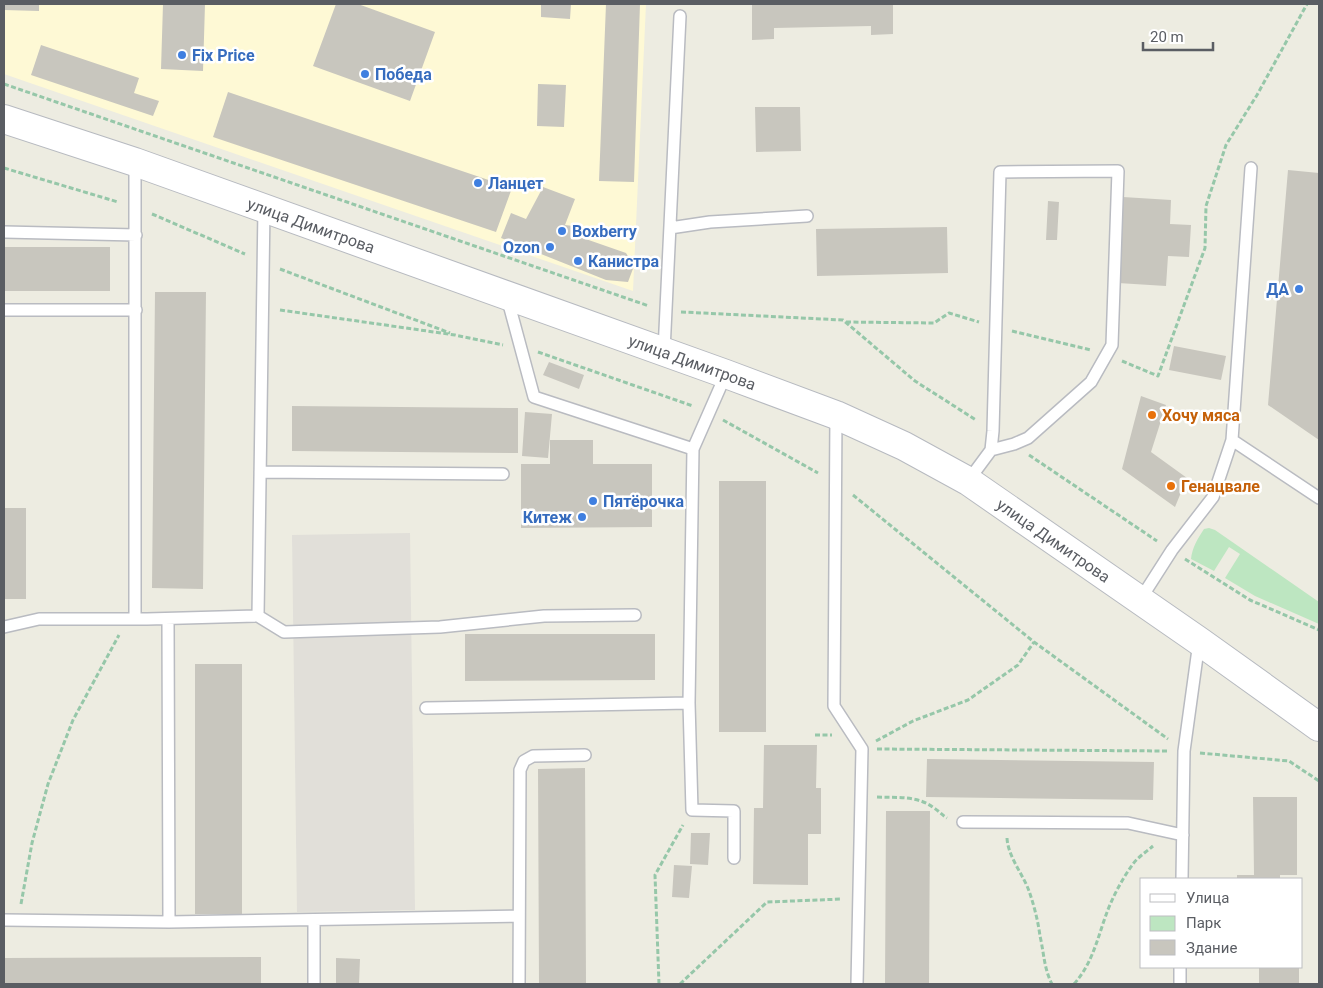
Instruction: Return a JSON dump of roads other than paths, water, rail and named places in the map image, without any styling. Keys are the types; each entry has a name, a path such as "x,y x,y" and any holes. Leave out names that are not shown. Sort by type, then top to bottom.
{"main road":[{"name":"улица Димитрова","path":"4,119 135,162 726,374 836,415 904,446 968,481 1199,641 1319,727"}],"lane":[{"path":"664,352 680,16"},
{"path":"131,619 136,310 135,162"},
{"path":"1140,600 1172,550 1213,497 1232,440 1251,168"},
{"path":"968,481 991,450 994,431 1000,172 1118,171 1112,345 1091,382 1028,438 991,450"},
{"path":"258,616 264,208"},
{"path":"670,228 710,222 807,216"},
{"path":"4,232 136,235"},
{"path":"507,295 534,397 692,449"},
{"path":"4,310 136,310"},
{"path":"726,374 692,449 689,703 692,810 734,811 734,858"},
{"path":"836,415 834,706 862,749 857,984"},
{"path":"1232,440 1319,498"},
{"path":"260,472 503,474"},
{"path":"4,627 39,618 168,619 258,616 284,632 440,627 544,616 635,615"},
{"path":"168,619 169,922"},
{"path":"1182,878 1184,751 1199,641"},
{"path":"426,708 689,703"},
{"path":"519,984 520,770 524,760 534,756 585,755"},
{"path":"963,822 1128,823 1183,835"},
{"path":"4,920 169,922 519,916"},
{"path":"314,920 314,984"},
{"path":"1180,968 1180,984"}],"place":[{"name":"Fix Price","path":"182,55"},
{"name":"Победа","path":"365,74"},
{"name":"Ланцет","path":"478,183"},
{"name":"Boxberry","path":"562,231"},
{"name":"Ozon","path":"550,247"},
{"name":"Канистра","path":"578,261"},
{"name":"ДА","path":"1299,289"},
{"name":"Хочу мяса","path":"1152,415"},
{"name":"Генацвале","path":"1171,486"},
{"name":"Пятёрочка","path":"593,501"},
{"name":"Китеж","path":"582,517"}]}
